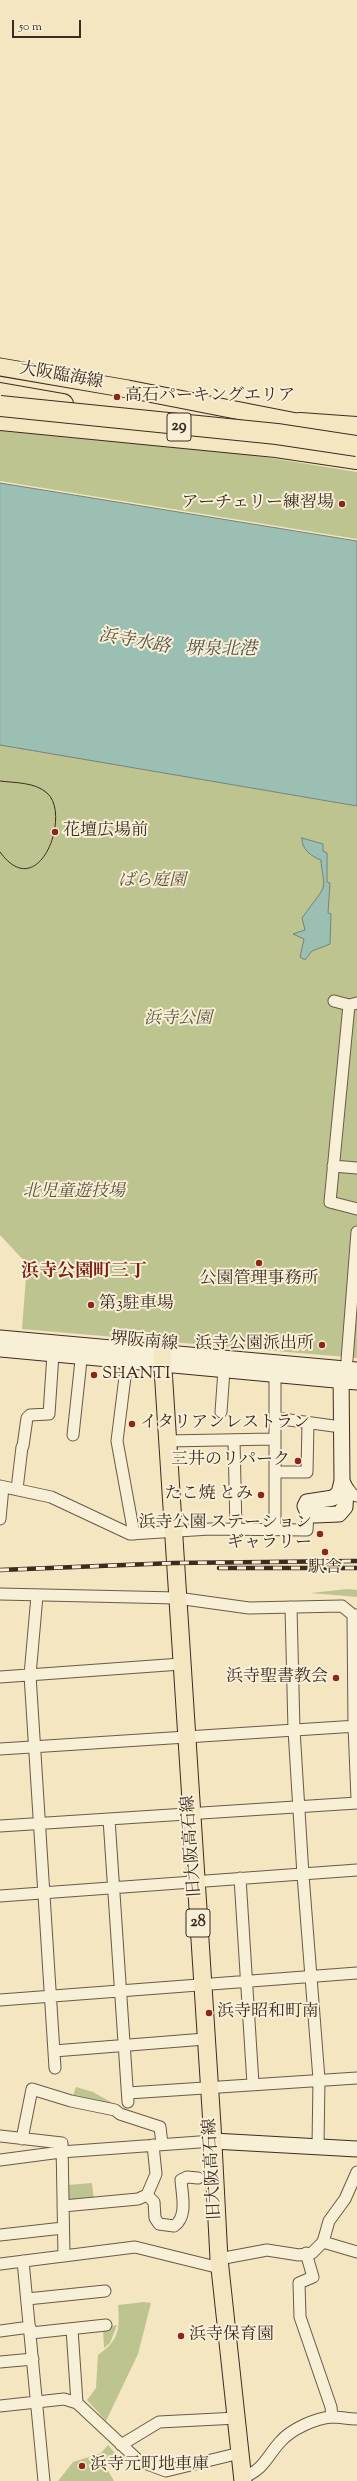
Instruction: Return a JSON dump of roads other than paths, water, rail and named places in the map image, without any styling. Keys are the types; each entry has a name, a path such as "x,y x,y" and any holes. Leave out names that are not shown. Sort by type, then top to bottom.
{"highway":[{"path":"0,393 55,403 232,425 286,430 357,446"},
{"path":"0,406 286,430 357,427"},
{"path":"0,420 276,447 357,459"}],"main road":[{"name":"大阪臨海線","path":"0,367 286,430 357,459"},
{"name":"大阪臨海線","path":"0,398 286,430 357,434"},
{"name":"堺阪南線","path":"0,1338 82,1351 162,1359 346,1370 357,1382"},
{"name":"堺阪南線","path":"0,1349 53,1354 82,1351 126,1361 162,1359 224,1370 275,1374 346,1370"},
{"name":"旧大阪高石線","path":"162,1359 176,1598 192,1814 205,2039 213,2141 219,2264 243,2479"},
{"path":"308,1513 315,1515 342,1513 346,1503 346,1490 342,1481 341,1427 346,1370"},
{"path":"213,2141 357,2149"}],"street":[{"path":"334,1001 353,1004 330,1202 357,1209"},
{"path":"333,1166 357,1168"},
{"path":"346,1370 357,1232"},
{"path":"73,1435 82,1351"},
{"path":"18,1489 27,1418 30,1415 49,1414 53,1354"},
{"path":"126,1361 116,1441 134,1534"},
{"path":"221,1412 224,1370"},
{"path":"275,1374 275,1530"},
{"path":"274,1418 341,1427"},
{"path":"275,1472 307,1472 308,1423"},
{"path":"167,1441 274,1439"},
{"path":"234,1440 236,1529"},
{"path":"342,1481 353,1495 357,1496"},
{"path":"0,1519 2,1487 52,1497 130,1534 236,1529 307,1530 308,1513"},
{"path":"0,1594 176,1598 249,1608 342,1606 355,1615 355,1726 357,1799"},
{"path":"37,1596 30,1675 55,2068"},
{"path":"291,1607 294,1730 303,1875 319,2079 318,2146"},
{"path":"0,1677 181,1664"},
{"path":"0,1749 355,1726"},
{"path":"0,1826 357,1803"},
{"path":"108,1819 128,2098 253,2084 357,2078"},
{"path":"0,1896 196,1880 303,1875 357,1870"},
{"path":"240,1878 253,2084"},
{"path":"0,2000 120,1989 357,1973"},
{"path":"54,2051 205,2039"},
{"path":"22,2139 32,2089 70,2101 115,2110 120,2114 160,2127 156,2174 147,2195 138,2199 63,2206"},
{"path":"0,2136 62,2143 64,2256"},
{"path":"0,2160 62,2152 213,2141"},
{"path":"0,2264 135,2247 219,2264 267,2250 299,2254 312,2253 323,2242 329,2221 345,2199 357,2172"},
{"path":"147,2195 154,2202 155,2218 159,2224 174,2226 180,2222 183,2215 181,2180 188,2177 198,2178"},
{"path":"0,2235 63,2228"},
{"path":"323,2242 357,2252"},
{"path":"306,2253 312,2277 299,2283 300,2317 331,2407 332,2417"},
{"path":"24,2261 44,2481"},
{"path":"27,2299 105,2292"},
{"path":"0,2330 72,2329 106,2325"},
{"path":"72,2329 77,2403"},
{"path":"0,2362 33,2359"},
{"path":"0,2406 64,2399 77,2403 139,2461 166,2471 240,2453"},
{"path":"243,2479 258,2471 280,2441 290,2433 318,2420 332,2417 357,2419"},
{"path":"121,2445 159,2422 236,2418"}],"water":[{"name":"堺泉北港","path":"0,483 357,541 357,806 0,745"},
{"path":"302,838 323,844 323,851 327,853 327,882 330,883 328,913 331,914 330,944 312,951 305,960 300,957 304,939 293,934 305,930 302,918 322,890 324,881 321,860 314,857 305,849"}],"tram line":[{"path":"0,781 31,785 42,789 47,793 54,804 56,819 48,851 39,863 27,869 14,866 0,852"}],"railway":[{"path":"0,1570 174,1563 357,1561"},
{"path":"219,1568 357,1568"}],"place":[{"name":"高石パーキングエリア","path":"117,397"},
{"name":"アーチェリー練習場","path":"342,504"},
{"name":"花壇広場前","path":"55,832"},
{"name":"公園管理事務所","path":"259,1263"},
{"name":"第3駐車場","path":"91,1305"},
{"name":"浜寺公園派出所","path":"322,1345"},
{"name":"SHANTI","path":"94,1375"},
{"name":"イタリアンレストラン","path":"132,1424"},
{"name":"三井のリパーク","path":"298,1461"},
{"name":"たこ焼 とみ","path":"261,1495"},
{"name":"浜寺公園 ステーション ギャラリー","path":"320,1534"},
{"name":"駅舎","path":"325,1552"},
{"name":"浜寺聖書教会","path":"336,1678"},
{"name":"浜寺昭和町南","path":"209,2013"},
{"name":"浜寺保育園","path":"181,2336"},
{"name":"浜寺元町地車庫","path":"82,2466"}],"district":[{"name":"浜寺公園町三丁","path":"84,1273"}],"water label":[{"name":"浜寺水路","path":"134,643"}],"park label":[{"name":"ばら庭園","path":"152,882"},
{"name":"浜寺公園","path":"178,1020"},
{"name":"北児童遊技場","path":"74,1193"}]}
